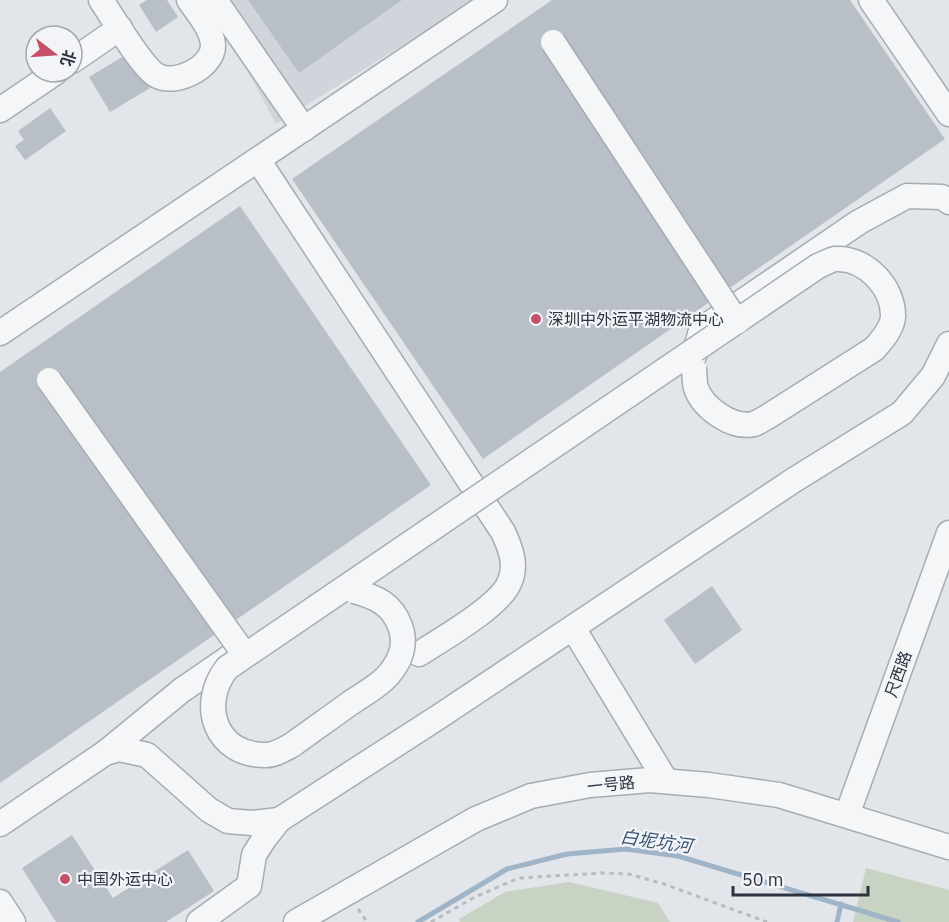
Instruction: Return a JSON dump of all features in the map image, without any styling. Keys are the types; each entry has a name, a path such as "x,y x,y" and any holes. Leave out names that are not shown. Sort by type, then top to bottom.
{"street":[{"path":"101,0 155,75 165,79 186,75 208,60 213,52 213,42 207,26 189,0"},
{"path":"215,0 304,129"},
{"path":"0,333 495,0"},
{"path":"871,0 949,114"},
{"path":"84,53 120,28"},
{"path":"553,42 737,322"},
{"path":"0,110 38,84"},
{"path":"258,160 496,522 510,547 513,566 510,583 494,602 419,654"},
{"path":"0,824 105,753 182,690 327,592 339,588 354,591 380,600 395,614 403,633 400,655 395,666 383,681 292,744 276,753 266,755 246,752 227,740 214,723 213,697 217,680 227,668 245,655 737,322 818,266 835,259 851,262 867,268 883,283 891,299 893,319 885,338 874,349 753,424 725,419 707,406 696,388 695,353 700,334 708,325 859,222 907,196 942,197 949,201"},
{"path":"199,922 249,886 254,855 279,820 794,480 902,413 933,376 949,344"},
{"path":"49,380 245,655"},
{"name":"尺西路","path":"847,815 949,533"},
{"path":"573,628 666,781"},
{"path":"105,753 119,749 147,755 209,810 228,821 252,823 279,820"},
{"name":"一号路","path":"297,922 476,819 531,796 590,785 650,780 709,784 779,795 949,847"},
{"path":"0,902 13,922"}],"path":[{"path":"431,922 475,897 519,878 602,873 629,874 664,884 767,922"}],"shaded area":[{"path":"203,0 476,0 276,124 239,55"}],"green space":[{"path":"866,868 949,890 949,922 853,922"},
{"path":"569,882 658,903 670,922 460,922 459,919 505,892"}],"building":[{"path":"147,0 167,0 178,17 156,32 139,5"},
{"path":"248,0 402,0 299,73"},
{"name":"深圳中外运平湖物流中心","path":"552,0 850,0 945,139 483,459 292,179"},
{"path":"129,53 150,88 110,112 89,77"},
{"path":"50,108 66,131 25,160 15,146 24,140 18,131"},
{"path":"240,206 431,485 0,783 0,372"},
{"path":"712,586 742,630 695,664 664,620"},
{"name":"中国外运中心","path":"72,835 113,898 188,850 214,891 166,922 56,922 22,868"}],"waterway":[{"name":"白坭坑河","path":"418,922 507,869 567,854 626,849 678,856 898,922"},
{"path":"837,922 841,904"}],"place":[{"name":"深圳中外运平湖物流中心","path":"536,319"},
{"name":"中国外运中心","path":"65,879"}]}
